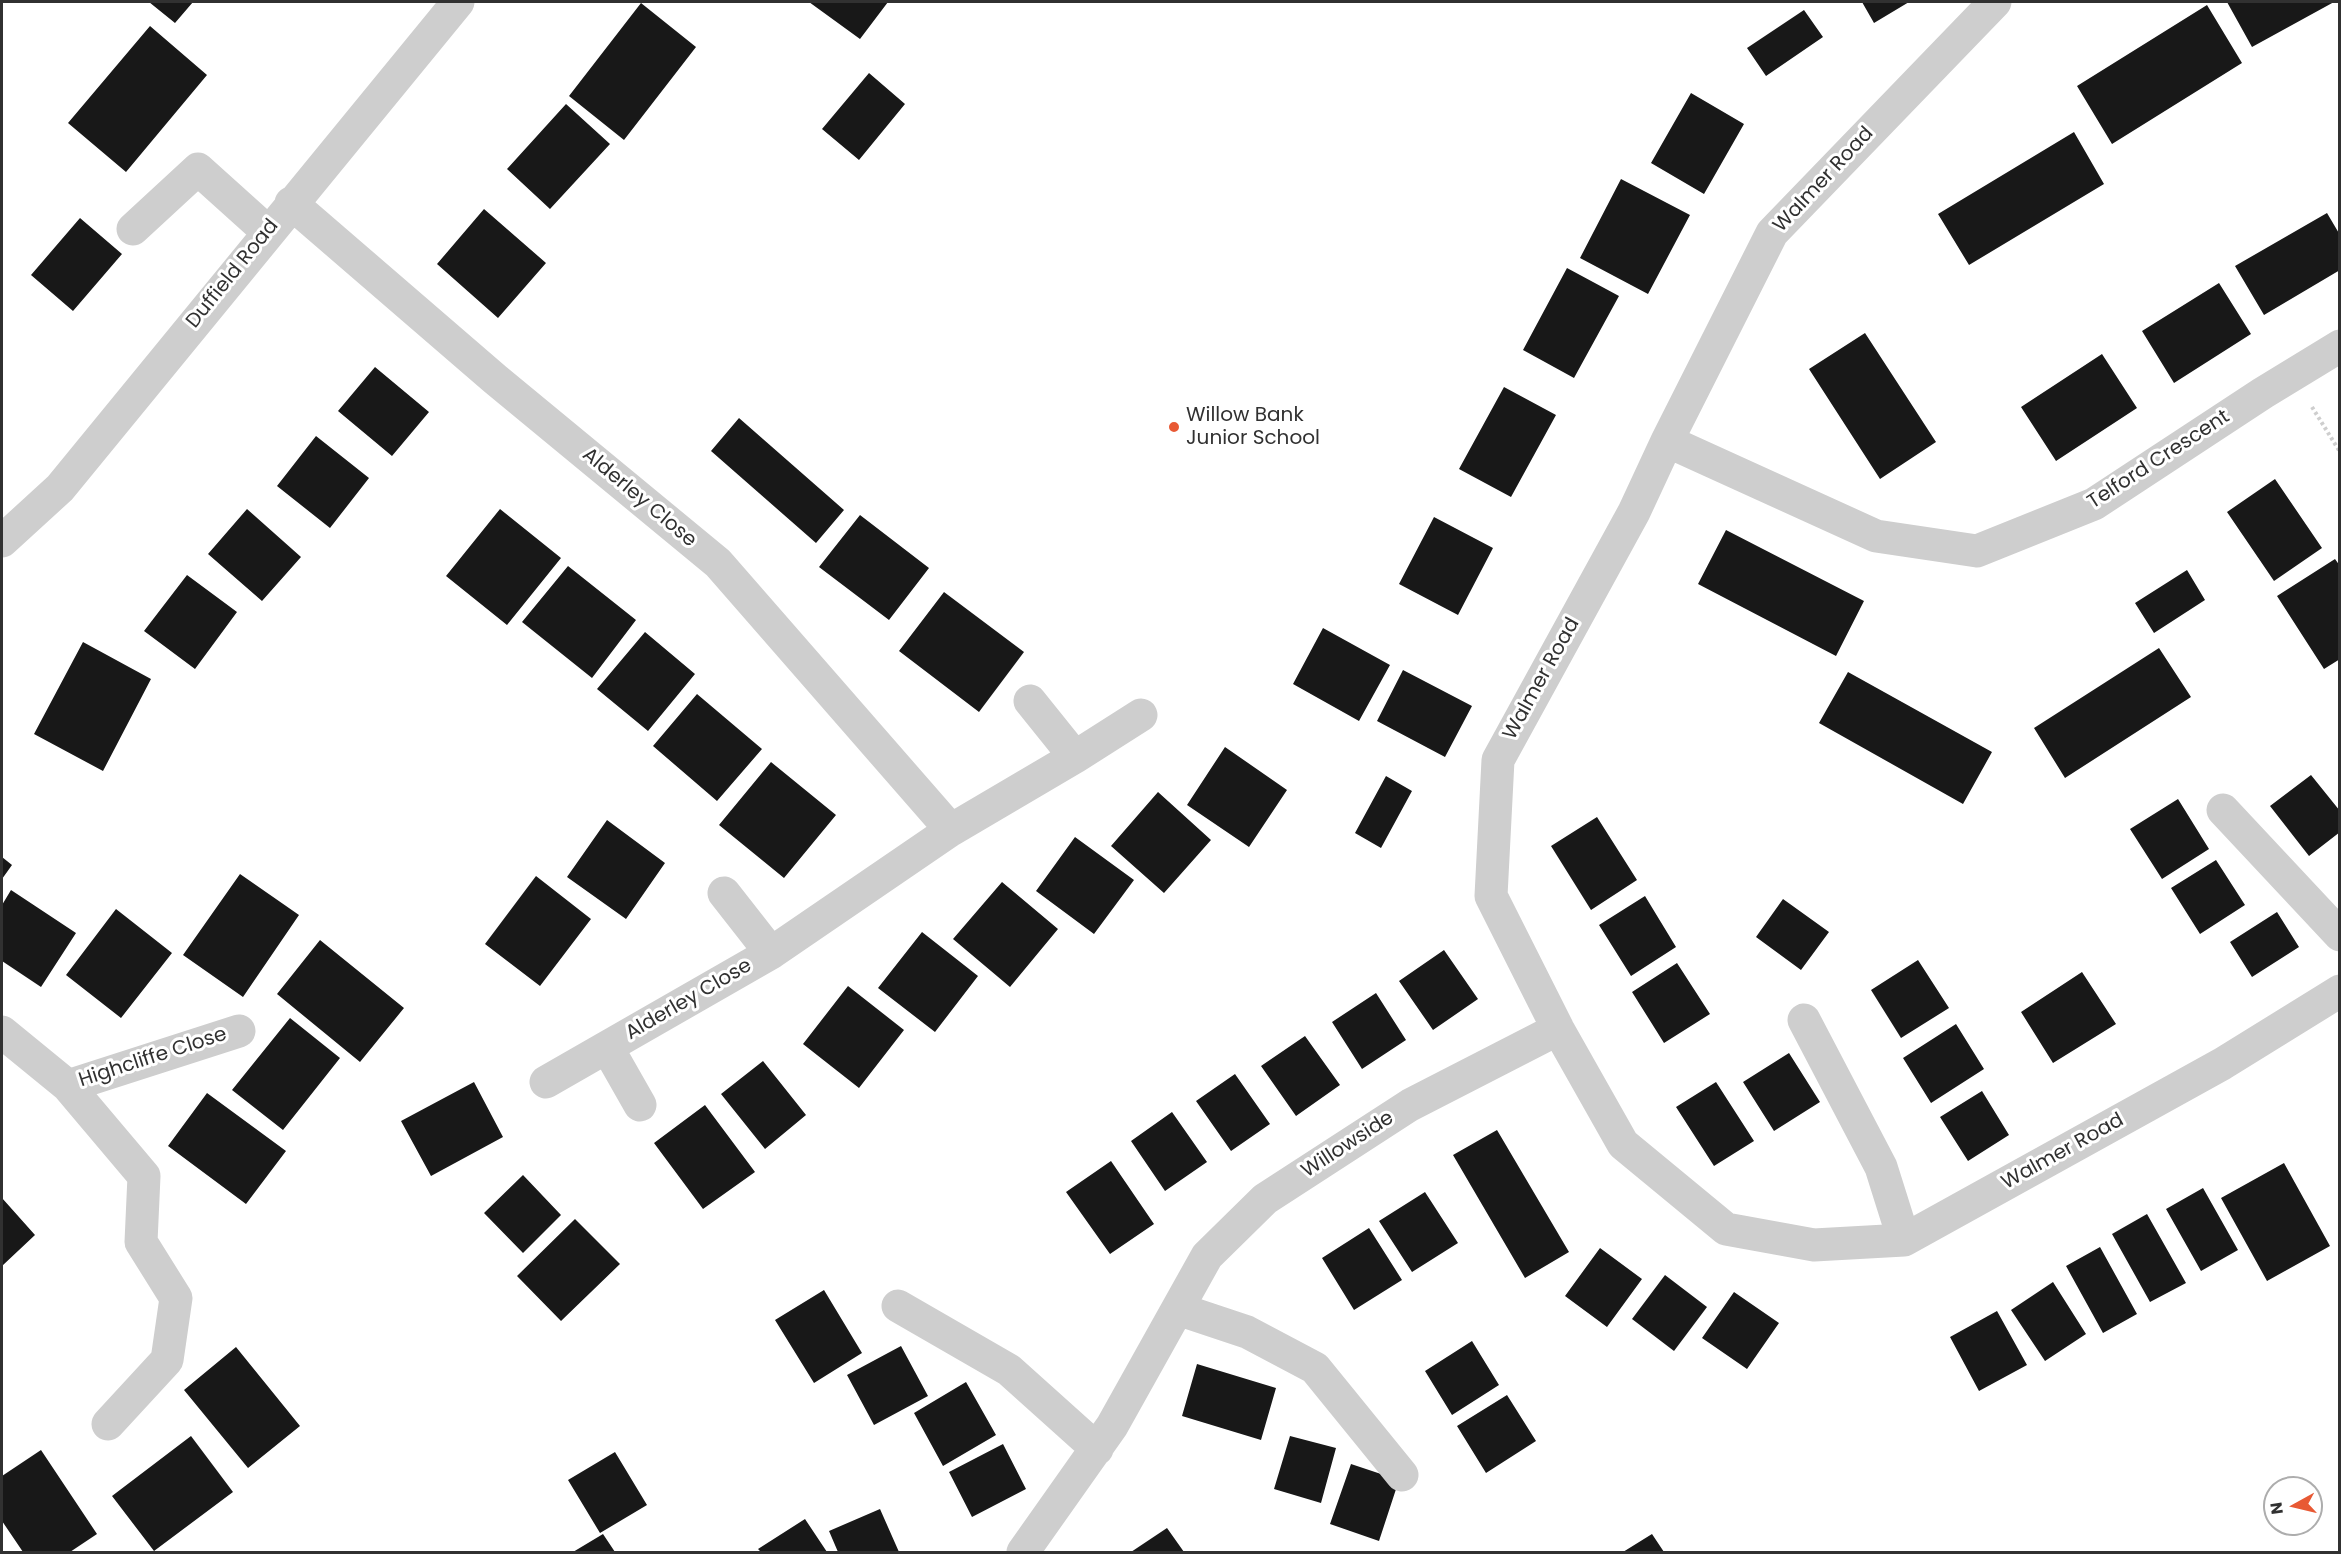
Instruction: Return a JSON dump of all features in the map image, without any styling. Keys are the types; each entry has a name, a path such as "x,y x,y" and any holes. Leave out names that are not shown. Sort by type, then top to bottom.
{"street":[{"name":"Duffield Road","path":"2,541 60,488 291,203 458,2"},
{"name":"Walmer Road","path":"1995,2 1772,233 1667,441 1634,512 1498,760 1491,896 1558,1029 1623,1144 1726,1229 1814,1245 1904,1240 2222,1064 2340,991"},
{"path":"133,229 198,170 268,232"},
{"name":"Alderley Close","path":"291,203 495,380 718,563 951,830"},
{"name":"Telford Crescent","path":"1667,441 1876,536 1977,551 2094,504 2340,346"},
{"path":"1030,701 1075,757"},
{"name":"Alderley Close","path":"546,1082 771,953 951,830 1141,715"},
{"path":"2223,810 2340,935"},
{"name":"Alderley Close","path":"724,893 771,953"},
{"path":"1804,1020 1881,1167 1904,1240"},
{"name":"Willowside","path":"1025,1552 1112,1426 1207,1256 1265,1199 1410,1105 1558,1029"},
{"name":"Highcliffe Close","path":"68,1086 239,1031"},
{"name":"Highcliffe Close","path":"2,1032 68,1086 144,1176 141,1242 176,1298 166,1360 108,1424"},
{"name":"Alderley Close","path":"607,1047 640,1105"},
{"path":"898,1306 1009,1370 1097,1449"},
{"path":"1178,1309 1247,1332 1315,1368 1402,1475"}],"path":[{"path":"2292,375 2340,452"}],"building":[{"path":"149,2 193,2 175,23"},
{"path":"809,2 888,2 860,39"},
{"path":"1862,2 1909,2 1874,23"},
{"path":"2227,2 2334,2 2252,47"},
{"path":"641,3 696,47 624,140 569,96"},
{"path":"2207,5 2242,63 2112,144 2077,86"},
{"path":"1804,10 1823,37 1766,76 1747,48"},
{"path":"150,26 207,75 126,172 68,123"},
{"path":"869,73 905,104 859,160 822,129"},
{"path":"1691,93 1744,124 1704,194 1651,163"},
{"path":"566,104 610,144 550,209 507,169"},
{"path":"2074,132 2104,184 1969,265 1938,214"},
{"path":"1621,179 1690,215 1648,294 1580,258"},
{"path":"484,209 546,263 498,318 437,264"},
{"path":"2327,213 2340,235 2340,270 2264,315 2235,266"},
{"path":"80,218 122,254 73,311 31,275"},
{"path":"1567,268 1619,296 1574,378 1523,350"},
{"path":"2219,283 2251,334 2174,383 2142,331"},
{"path":"1865,333 1936,442 1880,479 1809,369"},
{"path":"2102,354 2137,408 2056,461 2021,407"},
{"path":"375,367 429,412 392,456 338,411"},
{"path":"1504,387 1556,415 1511,497 1459,469"},
{"path":"739,418 844,510 816,543 711,451"},
{"path":"316,436 369,478 330,528 277,486"},
{"path":"2275,479 2322,548 2274,581 2227,512"},
{"path":"247,509 301,557 262,601 208,554"},
{"path":"500,509 561,558 507,625 446,576"},
{"path":"860,515 929,568 889,620 819,567"},
{"path":"1434,517 1493,548 1458,615 1399,584"},
{"path":"1726,530 1864,601 1836,656 1698,584"},
{"path":"2335,559 2340,566 2340,659 2324,669 2277,596"},
{"path":"568,566 636,620 592,678 522,622"},
{"path":"2187,570 2205,600 2154,633 2135,603"},
{"path":"187,575 237,612 195,669 144,631"},
{"path":"944,592 1024,652 979,712 899,651"},
{"path":"1323,628 1390,665 1359,721 1293,684"},
{"path":"645,632 695,674 648,731 597,689"},
{"path":"83,642 151,679 103,771 34,734"},
{"path":"2159,648 2191,697 2065,778 2034,728"},
{"path":"1403,670 1472,706 1445,757 1377,721"},
{"path":"1848,672 1992,752 1963,804 1819,723"},
{"path":"697,694 762,749 717,801 653,746"},
{"path":"1225,747 1287,790 1249,847 1187,805"},
{"path":"771,762 836,815 784,878 719,825"},
{"path":"2311,775 2340,811 2340,832 2309,856 2270,806"},
{"path":"1386,776 1412,791 1381,848 1355,833"},
{"path":"1158,792 1211,840 1164,893 1111,846"},
{"path":"2178,799 2209,849 2162,879 2130,829"},
{"path":"1597,817 1637,880 1591,910 1551,846"},
{"path":"607,820 665,863 626,919 567,877"},
{"path":"1075,837 1134,880 1094,934 1036,891"},
{"path":"2,857 12,865 2,879"},
{"path":"2216,860 2245,905 2200,934 2171,888"},
{"path":"240,874 299,915 243,997 183,955"},
{"path":"536,876 591,919 540,986 485,944"},
{"path":"1002,882 1058,929 1010,987 953,939"},
{"path":"11,890 76,933 41,987 2,961 2,905"},
{"path":"1645,896 1676,947 1631,976 1599,925"},
{"path":"1783,899 1829,932 1801,970 1756,937"},
{"path":"116,909 172,953 121,1018 66,975"},
{"path":"2277,912 2299,947 2252,977 2230,942"},
{"path":"922,932 978,976 935,1032 878,988"},
{"path":"320,940 404,1008 360,1062 277,994"},
{"path":"1444,950 1478,999 1433,1030 1399,981"},
{"path":"1918,960 1949,1008 1901,1038 1871,990"},
{"path":"1677,963 1710,1014 1664,1043 1632,992"},
{"path":"2082,972 2116,1024 2053,1063 2021,1012"},
{"path":"848,986 904,1030 859,1088 803,1044"},
{"path":"1376,993 1406,1040 1362,1069 1332,1022"},
{"path":"290,1018 340,1058 283,1130 232,1090"},
{"path":"1956,1024 1984,1069 1931,1103 1903,1058"},
{"path":"1305,1036 1340,1085 1296,1116 1261,1066"},
{"path":"1789,1053 1820,1102 1774,1131 1743,1082"},
{"path":"763,1061 806,1115 765,1149 721,1094"},
{"path":"1235,1074 1270,1124 1231,1151 1196,1101"},
{"path":"474,1082 503,1137 431,1176 401,1121"},
{"path":"1716,1082 1754,1141 1714,1166 1676,1107"},
{"path":"1982,1091 2009,1135 1968,1161 1940,1117"},
{"path":"207,1093 286,1151 246,1204 168,1146"},
{"path":"705,1105 755,1172 703,1209 654,1143"},
{"path":"1172,1112 1207,1162 1165,1191 1131,1141"},
{"path":"1497,1130 1569,1252 1525,1278 1453,1155"},
{"path":"1111,1161 1154,1224 1110,1254 1066,1192"},
{"path":"2284,1163 2330,1246 2267,1281 2221,1198"},
{"path":"523,1175 561,1215 523,1253 484,1213"},
{"path":"2203,1188 2238,1250 2201,1271 2166,1209"},
{"path":"1425,1192 1458,1243 1412,1272 1379,1221"},
{"path":"2,1198 35,1235 2,1266"},
{"path":"2147,1214 2186,1283 2150,1302 2112,1234"},
{"path":"575,1219 620,1264 561,1321 517,1276"},
{"path":"1369,1228 1402,1280 1354,1310 1322,1258"},
{"path":"2100,1247 2137,1314 2103,1333 2066,1266"},
{"path":"1600,1248 1642,1279 1607,1327 1565,1296"},
{"path":"1665,1275 1707,1307 1674,1351 1632,1319"},
{"path":"2053,1282 2086,1334 2045,1361 2011,1310"},
{"path":"824,1290 862,1353 814,1383 775,1320"},
{"path":"1734,1292 1779,1323 1747,1369 1702,1338"},
{"path":"1997,1311 2027,1365 1979,1391 1950,1337"},
{"path":"1472,1341 1499,1385 1452,1415 1425,1371"},
{"path":"901,1346 928,1396 874,1425 847,1375"},
{"path":"236,1347 300,1426 248,1468 184,1390"},
{"path":"1197,1364 1276,1388 1261,1440 1182,1416"},
{"path":"966,1382 996,1435 943,1466 914,1413"},
{"path":"1507,1395 1536,1441 1486,1473 1457,1426"},
{"path":"191,1436 233,1492 154,1551 112,1496"},
{"path":"1290,1436 1336,1448 1321,1503 1274,1489"},
{"path":"1003,1444 1026,1489 972,1517 949,1472"},
{"path":"41,1450 97,1534 70,1552 23,1552 2,1521 2,1476"},
{"path":"615,1452 647,1505 600,1533 568,1480"},
{"path":"1351,1464 1399,1480 1379,1541 1330,1524"},
{"path":"880,1509 899,1552 838,1552 829,1531"},
{"path":"805,1519 827,1552 761,1552 758,1549"},
{"path":"1167,1528 1184,1552 1131,1552"},
{"path":"603,1534 615,1552 573,1552"},
{"path":"1652,1534 1664,1552 1623,1552"}],"place":[{"name":"Willow Bank Junior School","path":"1174,427"}]}
